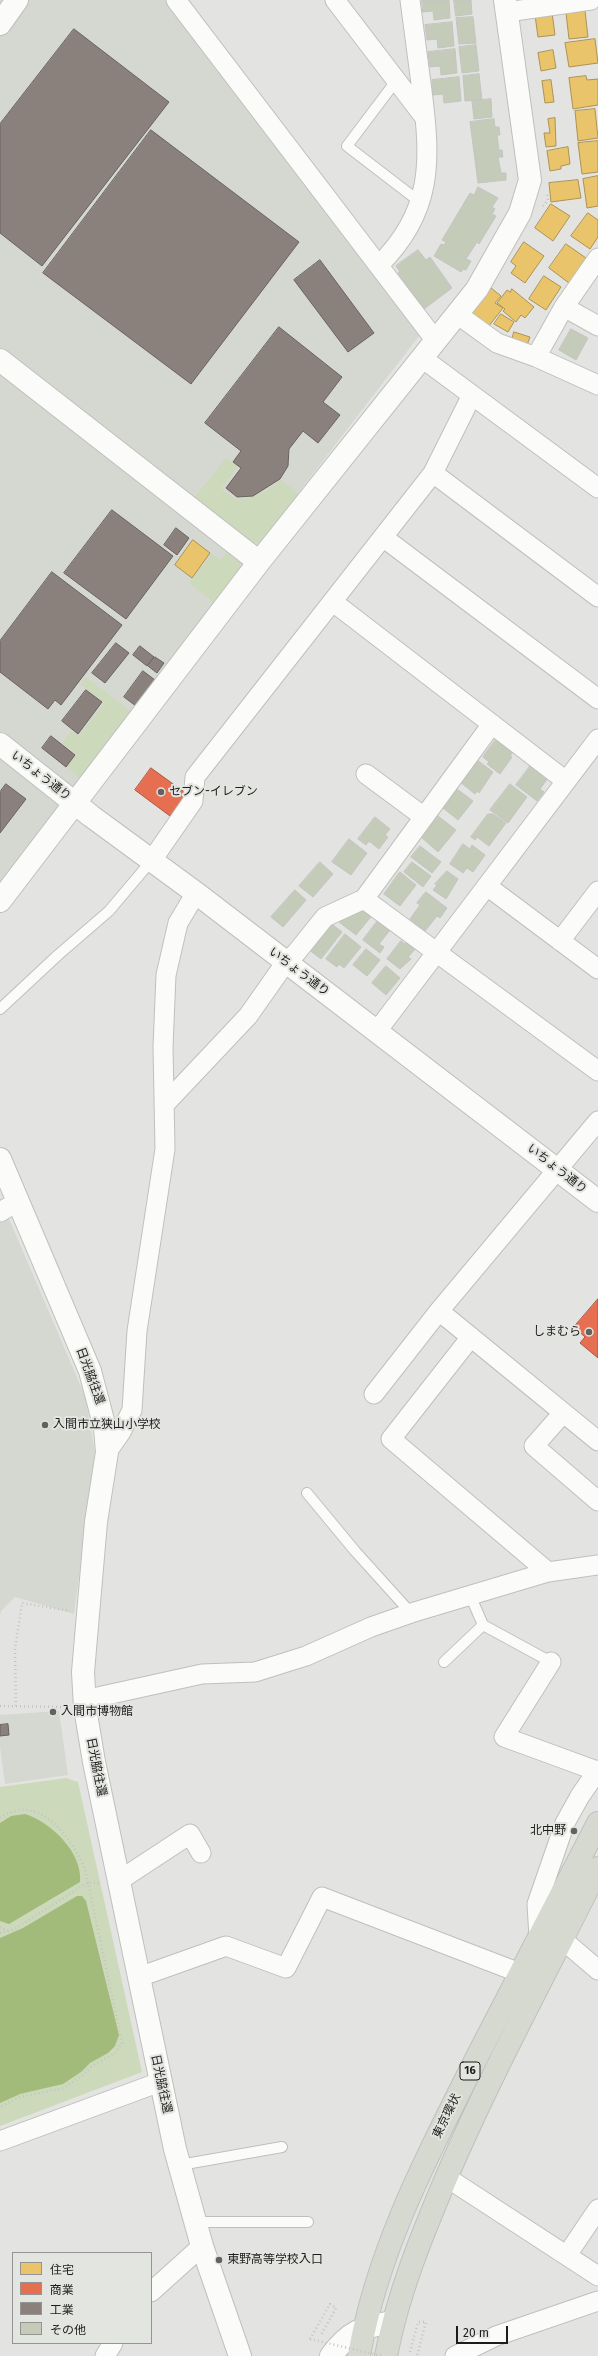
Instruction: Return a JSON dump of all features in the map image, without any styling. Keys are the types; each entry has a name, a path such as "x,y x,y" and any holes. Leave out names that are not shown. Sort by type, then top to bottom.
{"highway":[{"name":"東京環状","path":"359,2356 364,2327 381,2270 423,2165 598,1823"},
{"name":"東京環状","path":"386,2356 392,2322 407,2272 446,2177 484,2091 598,1868"}],"street":[{"path":"0,24 17,0"},
{"path":"176,0 436,341"},
{"path":"335,0 426,119"},
{"path":"379,265 394,251 409,226 420,202 427,173 428,138 410,0"},
{"path":"0,901 259,562 477,289 520,213 530,180 506,6 591,0"},
{"path":"536,357 564,307 598,258"},
{"path":"564,307 598,326"},
{"path":"457,314 497,343 536,357 598,385"},
{"path":"422,358 598,488"},
{"path":"0,360 259,562"},
{"path":"152,860 193,801 195,777 384,538 433,473 472,394"},
{"path":"433,473 598,597"},
{"path":"384,538 598,699"},
{"path":"333,602 566,781"},
{"path":"164,1104 248,1016 286,962 296,953 325,918 364,899 492,724"},
{"path":"377,1032 598,739"},
{"name":"いちょう通り","path":"0,744 598,1201"},
{"path":"366,774 424,817"},
{"path":"487,886 598,969"},
{"path":"560,941 598,891"},
{"path":"107,1452 121,1432 132,1410 137,1331 165,1149 163,1047 166,975 178,924 196,893"},
{"path":"364,899 598,1071"},
{"path":"374,1394 440,1311 598,1121"},
{"name":"日光脇往還","path":"0,1159 9,1207 90,1370 104,1422 107,1452 96,1522 87,1614 83,1672 85,1704 94,1762 120,1880 160,2082 180,2165 202,2246 240,2356"},
{"path":"440,1311 598,1441"},
{"path":"471,1337 391,1439 548,1572"},
{"path":"563,1413 534,1446 598,1501"},
{"path":"85,1704 202,1674 255,1672 306,1656 371,1627 411,1613 548,1572 598,1565"},
{"path":"539,1937 537,1904 565,1823 580,1796 598,1770 504,1738 551,1662"},
{"path":"120,1880 190,1834 201,1853"},
{"path":"139,1977 226,1946 286,1968 322,1897 520,1973"},
{"path":"562,1940 598,1970"},
{"path":"0,2142 160,2082"},
{"path":"446,2177 598,2276"},
{"path":"567,2255 598,2209"},
{"path":"152,2291 202,2246"},
{"path":"455,2356 485,2350 496,2336 598,2301"},
{"path":"323,2351 364,2327 392,2322"},
{"path":"105,2356 112,2344"}],"lane":[{"path":"396,81 347,146 420,202"},
{"path":"0,1009 109,910 152,860"},
{"path":"307,1493 354,1551 411,1613"},
{"path":"470,1595 483,1625 551,1662"},
{"path":"444,1662 483,1625"},
{"path":"180,2165 282,2148"},
{"path":"196,2222 308,2222"}],"path":[{"path":"16,1706 15,1649 22,1603 87,1614"},
{"path":"0,1706 85,1704"},
{"path":"0,1818 10,1811 20,1810 33,1812 51,1821 80,1857 85,1869 122,2043 116,2053 92,2066 83,2075 64,2088 19,2097 0,2107"},
{"path":"0,1933 8,1931 87,1883 120,1880"},
{"path":"0,1927 8,1931"},
{"path":"323,2351 336,2308 330,2304 310,2339 382,2356"},
{"path":"410,2352 418,2322 426,2322 417,2356"}],"shaded area":[{"path":"0,0 169,0 422,332 0,881"},
{"path":"226,458 238,467 221,488 235,499 260,494 281,480 300,495 264,541 253,543 195,497"},
{"path":"231,548 241,557 243,566 214,603 189,583 212,554 221,560"},
{"path":"86,677 132,713 80,778 67,767 77,755 62,743 71,731 78,736 105,703 81,684"},
{"name":"入間市立狭山小学校","path":"7,1214 85,1396 95,1453 74,1614 15,1597 1,1611 0,1617 0,1218"},
{"path":"59,1711 68,1775 5,1784 0,1747 0,1715"},
{"path":"66,1778 78,1782 142,2072 0,2126 0,1787"},
{"path":"25,1814 45,1824 55,1831 63,1840 71,1850 76,1860 80,1871 80,1882 9,1924 0,1921 0,1823 11,1816"},
{"path":"77,1896 82,1896 86,1901 119,2035 115,2046 108,2053 90,2063 81,2072 63,2084 20,2094 0,2103 0,1938 23,1928"}],"building: 住宅":[{"path":"585,11 588,37 569,39 566,13"},
{"path":"552,12 555,35 538,37 535,15"},
{"path":"595,39 598,63 569,67 565,43"},
{"path":"553,50 556,68 541,71 538,53"},
{"path":"586,76 587,80 598,79 598,105 573,109 569,78"},
{"path":"551,80 554,102 545,103 542,81"},
{"path":"595,109 598,138 578,141 575,111"},
{"path":"555,118 556,146 546,147 544,133 550,133 548,119"},
{"path":"598,141 598,172 582,174 578,143"},
{"path":"568,147 570,164 561,166 561,169 550,171 547,151"},
{"path":"598,176 598,206 587,208 583,179"},
{"path":"578,180 581,198 551,202 549,183"},
{"path":"551,204 570,216 553,241 535,228"},
{"path":"588,213 598,220 598,237 590,249 571,236"},
{"path":"524,242 544,256 525,283 511,273 516,266 511,262"},
{"path":"566,244 586,258 569,283 549,268"},
{"path":"544,276 561,287 546,310 529,299"},
{"path":"491,288 501,296 495,303 503,308 488,327 471,314"},
{"path":"512,289 534,307 525,318 521,315 516,322 503,311 505,309 497,303 507,290 510,292"},
{"path":"501,314 514,322 508,332 494,324"},
{"path":"514,332 530,337 527,345 512,340"},
{"path":"193,540 210,553 192,578 175,565"}],"building: 商業":[{"name":"セブン-イレブン","path":"151,768 187,794 170,816 135,790"},
{"name":"しまむら","path":"598,1299 598,1358 580,1343 585,1337 574,1327"}],"building: 工業":[{"path":"74,29 169,102 42,266 0,233 0,124"},
{"path":"151,130 299,242 191,384 43,273"},
{"path":"320,260 374,333 348,352 294,280"},
{"path":"279,327 342,377 323,402 340,415 318,443 303,431 289,449 288,466 280,479 253,496 237,497 226,488 241,468 233,462 241,451 205,423"},
{"path":"112,510 173,556 126,619 64,573"},
{"path":"176,528 189,538 177,555 164,545"},
{"path":"52,572 122,625 61,705 55,700 48,709 0,672 0,641"},
{"path":"116,643 129,653 105,683 92,673"},
{"path":"140,646 154,657 147,666 133,655"},
{"path":"155,657 164,663 157,673 148,666"},
{"path":"143,671 155,680 136,706 124,697"},
{"path":"86,690 102,702 78,734 62,721"},
{"path":"51,736 75,755 66,767 42,748"},
{"path":"6,784 26,799 0,833 0,792"},
{"path":"8,1724 9,1735 0,1736 0,1725"}],"building: その他":[{"path":"422,0 449,0 450,18 434,20 433,11 423,12"},
{"path":"454,0 471,0 472,14 456,16"},
{"path":"473,17 476,43 459,44 456,18"},
{"path":"452,22 454,46 438,48 437,39 427,40 425,25"},
{"path":"476,45 479,71 462,73 459,47"},
{"path":"455,49 457,73 441,75 440,66 430,67 428,52"},
{"path":"479,74 482,100 465,101 463,76"},
{"path":"459,77 461,101 444,103 443,94 433,95 432,80"},
{"path":"491,99 492,117 474,119 472,101"},
{"path":"494,119 495,127 499,127 500,135 497,135 499,150 502,150 503,157 498,157 501,173 506,173 506,180 478,183 470,122"},
{"path":"478,187 498,198 492,207 495,209 492,214 496,216 479,244 477,242 466,259 471,261 466,270 463,269 461,272 434,256 441,244 444,245 446,242 442,240 470,193 474,195"},
{"path":"418,250 426,260 430,257 452,288 424,309 398,273 400,272 396,266"},
{"path":"571,329 588,338 576,360 559,350"},
{"path":"497,738 514,751 510,756 512,757 500,774 487,764 489,762 483,757"},
{"path":"477,760 493,772 479,793 477,791 475,794 460,782"},
{"path":"531,765 548,778 540,789 544,792 537,801 516,785"},
{"path":"510,784 527,797 508,823 490,810"},
{"path":"457,789 473,801 458,820 443,808"},
{"path":"488,814 493,814 506,823 489,846 477,837 475,840 471,837"},
{"path":"438,816 456,830 438,852 421,837"},
{"path":"375,817 390,829 385,835 388,837 379,849 369,841 366,845 358,839"},
{"path":"349,839 367,853 351,875 332,862"},
{"path":"463,844 470,849 472,845 485,855 473,872 467,868 463,873 450,864"},
{"path":"420,846 441,862 432,873 411,857"},
{"path":"320,862 333,874 313,897 299,886"},
{"path":"412,862 431,876 423,887 404,872"},
{"path":"447,871 458,879 446,899 433,890 437,885 435,884"},
{"path":"400,872 416,885 400,906 384,894"},
{"path":"295,890 306,900 283,927 271,917"},
{"path":"426,892 447,908 440,918 437,916 425,931 410,919 420,905 417,903"},
{"path":"362,904 374,913 356,935 335,919"},
{"path":"379,919 391,929 379,944 384,947 380,953 363,940"},
{"path":"329,922 342,932 321,959 308,949"},
{"path":"345,934 361,947 344,968 339,964 337,967 326,959"},
{"path":"401,941 405,944 407,941 416,948 408,957 411,959 400,969 387,959"},
{"path":"366,949 380,960 367,976 353,965"},
{"path":"386,966 400,978 386,995 372,983"}],"place":[{"name":"セブン-イレブン","path":"161,792"},
{"name":"しまむら","path":"589,1332"},
{"name":"入間市立狭山小学校","path":"45,1425"},
{"name":"入間市博物館","path":"53,1712"},
{"name":"北中野","path":"574,1831"},
{"name":"東野高等学校入口","path":"219,2260"}]}
